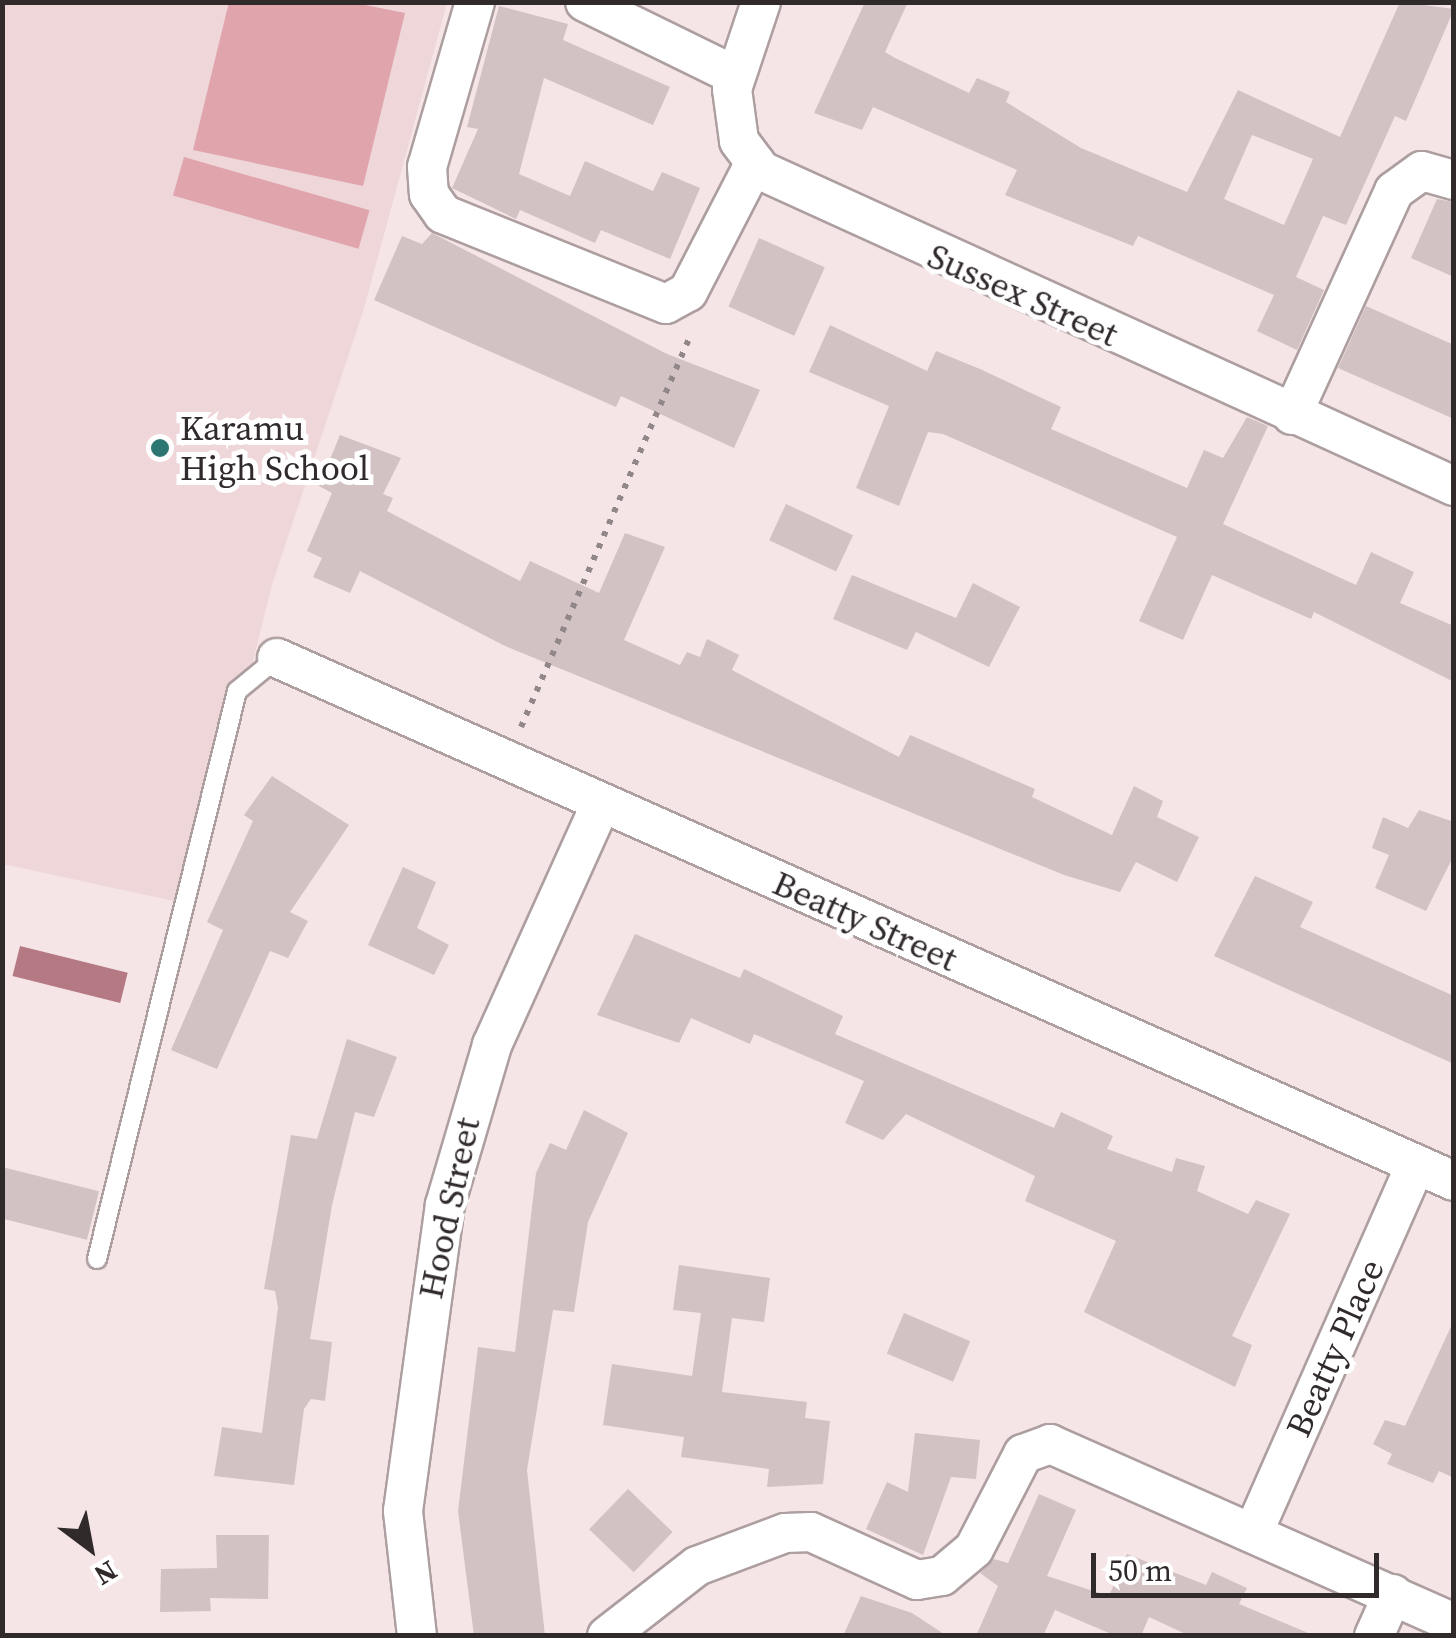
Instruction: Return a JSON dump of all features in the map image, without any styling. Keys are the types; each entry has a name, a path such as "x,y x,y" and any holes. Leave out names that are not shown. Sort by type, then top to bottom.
{"street":[{"path":"475,2 427,167 428,194 444,214 666,304 688,292 755,162"},
{"path":"586,2 734,75"},
{"name":"Sussex Street","path":"761,2 734,75 733,116 755,162 803,196 1454,486"},
{"path":"1292,414 1394,191 1422,172 1454,180"},
{"name":"Beatty Street","path":"278,658 1454,1181"},
{"name":"Hood Street","path":"417,1636 403,1511 445,1205 492,1045 601,804"},
{"name":"Beatty Place","path":"1254,1531 1416,1164"},
{"path":"606,1636 711,1558 784,1532 811,1532 917,1580 942,1576 974,1549 1023,1454 1050,1444 1254,1531 1443,1618"},
{"path":"1374,1636 1392,1594"}],"lane":[{"path":"97,1259 237,691 278,658"}],"path":[{"path":"507,761 699,317"}],"shaded area":[{"path":"229,2 355,3 405,13 363,186 193,150"},
{"name":"Karamu High School","path":"3,3 447,3 363,312 272,585 192,905 3,864"},
{"path":"184,157 370,210 358,249 173,195"},
{"path":"20,946 128,973 120,1003 13,976"}],"building":[{"path":"865,2 908,2 885,52 969,93 977,78 1010,92 1006,102 1081,148 1187,192 1238,90 1340,137 1400,2 1454,9 1406,121 1395,116 1346,225 1323,216 1296,277 1324,290 1297,350 1257,331 1274,295 1138,236 1133,246 1005,195 1017,170 873,107 862,130 814,113","holes":["1252,135 1313,159 1284,225 1224,199"]},
{"path":"499,6 568,24 563,40 670,87 653,125 544,78 519,174 570,196 585,161 653,191 662,172 700,188 670,259 601,230 595,243 520,210 516,219 452,188 478,129 467,127"},
{"path":"1437,199 1454,202 1454,277 1411,258"},
{"path":"432,233 667,354 760,390 734,448 621,396 616,407 374,300 402,236 422,244"},
{"path":"759,238 825,267 794,336 728,307"},
{"path":"1366,306 1454,345 1454,419 1338,368"},
{"path":"830,325 927,371 936,351 980,369 1061,407 1051,429 1187,488 1204,450 1223,458 1247,417 1268,426 1223,524 1356,585 1371,552 1414,572 1400,603 1454,626 1454,682 1314,612 1311,619 1212,575 1183,640 1139,621 1177,537 943,434 928,432 899,506 856,488 889,406 809,372"},
{"path":"340,435 401,458 383,494 393,498 387,511 520,581 530,561 599,593 625,533 665,547 624,640 680,665 687,652 700,657 707,639 739,655 732,670 899,757 910,735 1035,789 1032,797 1112,835 1134,786 1163,801 1157,817 1199,837 1177,882 1136,862 1120,892 1064,875 505,646 360,571 350,593 313,577 322,558 307,551 332,493 319,486"},
{"path":"786,504 853,535 836,572 769,540"},
{"path":"852,575 956,618 973,583 1020,607 989,667 916,632 907,650 833,619"},
{"path":"272,776 349,825 290,912 308,921 288,958 270,951 217,1069 171,1050 223,930 207,922 253,821 244,815"},
{"path":"1419,810 1454,822 1454,855 1426,911 1375,888 1389,855 1372,848 1383,817 1408,828"},
{"path":"403,867 436,882 417,928 449,945 434,975 368,945"},
{"path":"1255,876 1313,902 1300,927 1454,996 1454,1064 1214,956"},
{"path":"635,934 740,978 744,969 843,1016 835,1034 1054,1128 1061,1112 1113,1136 1107,1149 1172,1172 1176,1158 1205,1166 1197,1191 1248,1214 1256,1200 1290,1214 1232,1336 1252,1345 1235,1387 1084,1312 1116,1241 1025,1201 1035,1176 906,1114 883,1140 845,1123 864,1081 754,1034 750,1044 691,1018 679,1043 597,1015"},
{"path":"347,1039 397,1057 374,1117 355,1112 332,1205 310,1339 332,1342 325,1401 311,1399 304,1409 294,1485 214,1476 222,1427 262,1433 278,1307 275,1291 264,1289 291,1135 317,1139"},
{"path":"584,1110 628,1133 588,1222 574,1312 553,1310 527,1470 545,1636 474,1636 458,1511 478,1347 515,1352 536,1173 550,1143 566,1150"},
{"path":"2,1167 99,1191 87,1240 2,1219"},
{"path":"679,1265 770,1278 764,1322 732,1318 722,1392 807,1402 805,1418 830,1421 823,1484 767,1487 769,1469 681,1457 684,1437 603,1425 612,1364 692,1376 701,1313 673,1310"},
{"path":"904,1313 970,1341 953,1382 887,1354"},
{"path":"1454,1320 1454,1478 1439,1471 1433,1483 1387,1464 1392,1454 1373,1444 1385,1420 1405,1426"},
{"path":"915,1433 980,1440 976,1479 951,1477 923,1555 866,1529 887,1482 908,1492"},
{"path":"628,1489 673,1532 634,1572 589,1529"},
{"path":"1039,1494 1076,1510 1047,1576 1109,1596 1127,1554 1206,1585 1212,1572 1247,1588 1239,1604 1313,1635 1190,1636 1149,1617 1141,1636 1116,1636 1055,1610 1043,1636 976,1636 998,1586 980,1573 994,1559 1008,1563"},
{"path":"216,1535 269,1535 268,1599 210,1598 211,1611 160,1612 161,1569 217,1568"},
{"path":"861,1596 912,1613 947,1636 843,1636"}],"place":[{"name":"Karamu High School","path":"160,448"}]}
